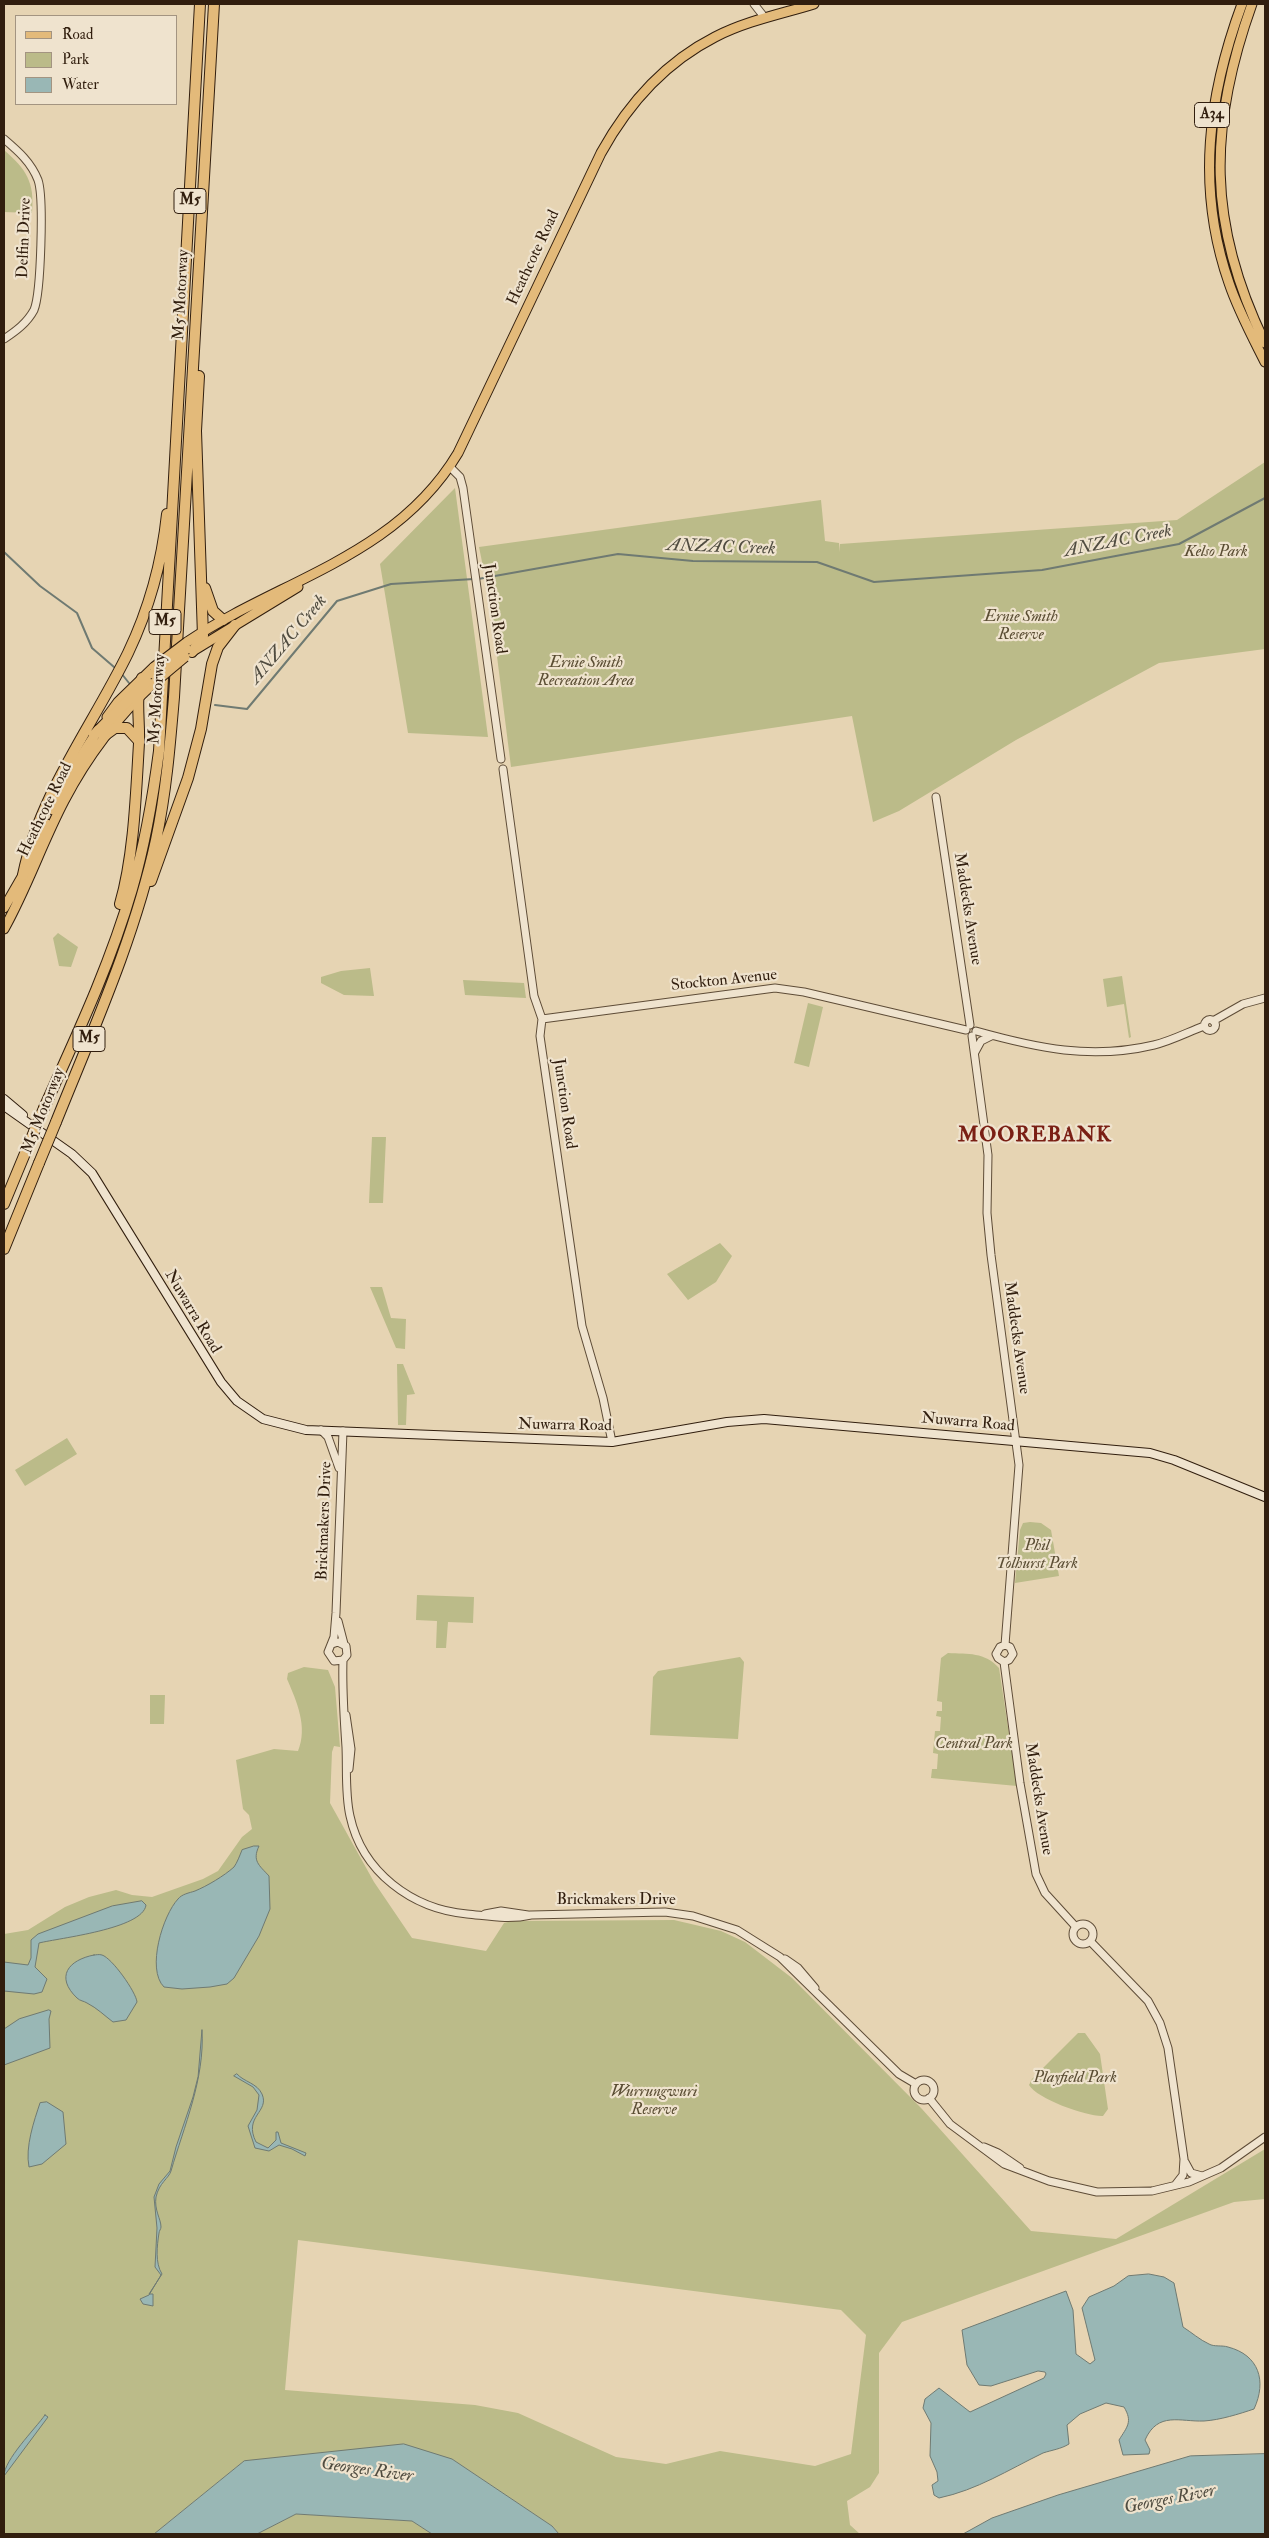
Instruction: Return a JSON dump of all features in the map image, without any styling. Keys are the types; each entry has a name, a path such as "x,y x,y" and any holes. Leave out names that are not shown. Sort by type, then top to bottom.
{"highway":[{"name":"M5 Motorway","path":"4,1204 44,1108 76,1038 107,961 132,890 152,801 159,751 200,4"},
{"name":"M5 Motorway","path":"4,1249 122,956 156,840 170,746 214,4"},
{"path":"99,736 154,675 202,640 196,431 207,206 204,158"},
{"path":"23,875 26,858 56,787 129,651 146,611 157,572 165,528 179,399"},
{"path":"201,567 213,611 224,620"},
{"path":"122,956 164,848 185,786 201,729 211,673 218,648 235,625"},
{"path":"191,649 209,657 211,673"},
{"path":"76,1038 86,1001 108,945 124,891 139,741 138,693 142,678"},
{"path":"99,736 115,728 127,728 139,741"}],"main road":[{"name":"Heathcote Road","path":"203,631 364,547 395,526 424,497 450,467 483,403 580,195 616,126 646,88 683,56 716,37 765,18 814,4"},
{"name":"A34","path":"1242,4 1223,59 1214,101 1209,146 1210,191 1215,230 1229,282 1265,362"},
{"name":"A34","path":"1252,4 1236,53 1224,102 1220,134 1219,176 1224,221 1234,265 1248,308 1265,343"},
{"name":"Heathcote Road","path":"191,649 284,597 320,571"},
{"name":"Heathcote Road","path":"4,929 42,852 63,802 118,702 142,678 154,675"},
{"name":"Heathcote Road","path":"4,908 23,875 64,786 99,736"},
{"name":"Nuwarra Road","path":"4,1098 32,1126 82,1162 92,1172 201,1354 220,1382 237,1401 263,1419 278,1424 320,1430 612,1442 727,1422 764,1419 1158,1455 1265,1497"},
{"name":"Nuwarra Road","path":"4,1106 25,1123 32,1126"}],"street":[{"path":"754,4 765,18"},
{"name":"Delfin Drive","path":"4,139 30,165 40,187 41,205 34,308 24,324 4,339"},
{"name":"Junction Road","path":"450,467 460,477 475,571 501,759 497,764 503,769 534,996 542,1019 540,1036 582,1326 603,1398 612,1442"},
{"name":"Maddecks Avenue","path":"936,797 968,1028"},
{"name":"Stockton Avenue","path":"542,1019 775,988 804,992 968,1028"},
{"path":"968,1028 968,1034 992,1036 1061,1051 1096,1052 1152,1045 1204,1026 1207,1030 1212,1030 1216,1026 1213,1020 1242,1004 1265,998"},
{"name":"Maddecks Avenue","path":"974,1034 974,1052 988,1155 987,1213 991,1254 1017,1441 1019,1480 1005,1645"},
{"path":"974,1052 981,1041 992,1036"},
{"path":"320,1430 328,1437 341,1473"},
{"name":"Brickmakers Drive","path":"332,1644 336,1613 342,1431"},
{"name":"Brickmakers Drive","path":"336,1613 344,1644"},
{"path":"338,1642 344,1644 347,1652 343,1660 334,1660 328,1655 332,1644 338,1642"},
{"path":"1005,1645 1011,1649 1013,1654 1011,1659 1004,1662 996,1654 1000,1647 1005,1645"},
{"name":"Brickmakers Drive","path":"334,1660 343,1680"},
{"name":"Brickmakers Drive","path":"343,1660 348,1806 352,1826 366,1856 384,1877 405,1894 430,1906 457,1913 480,1914 501,1911 531,1915 639,1911 685,1914 737,1930 780,1957 804,1983 817,1991 899,2074 916,2084"},
{"name":"Maddecks Avenue","path":"1004,1662 1020,1783 1036,1874 1045,1893 1076,1927"},
{"path":"1081,1924 1089,1926 1092,1935 1090,1940 1081,1944 1076,1941 1073,1935 1076,1927 1081,1924"},
{"path":"1090,1940 1148,2001 1160,2023 1168,2048 1184,2160 1183,2176 1172,2187"},
{"path":"923,2080 932,2083 934,2091 929,2098 918,2098 915,2093 916,2084 923,2080"},
{"path":"929,2098 943,2117 994,2159 1048,2181 1097,2192 1134,2193 1172,2187 1205,2176 1237,2158 1265,2137"},
{"path":"1184,2160 1191,2173 1205,2176"}],"green space":[{"path":"4,150 18,163 27,177 32,193 32,213 4,212"},
{"path":"1265,462 1265,649 1159,663 1016,740 899,811 873,822 852,716 511,767 490,601 479,547 821,500 825,541 839,543 840,552 840,544 1177,520"},
{"path":"455,488 488,737 408,733 380,564"},
{"path":"58,933 78,947 71,967 59,966 53,938"},
{"path":"370,968 374,996 344,995 321,983 321,977 341,971"},
{"path":"1122,976 1131,1037 1129,1038 1124,1004 1107,1007 1103,979"},
{"path":"463,980 524,983 526,998 465,995"},
{"path":"808,1003 823,1007 809,1067 794,1063"},
{"path":"372,1137 386,1137 383,1203 369,1203"},
{"path":"720,1243 732,1256 716,1282 688,1300 667,1274"},
{"path":"370,1287 382,1287 391,1318 406,1319 405,1349 396,1348"},
{"path":"397,1364 403,1364 415,1394 407,1395 406,1425 398,1425"},
{"path":"67,1438 77,1454 25,1486 15,1470"},
{"name":"Phil Tolhurst Park","path":"1023,1523 1041,1523 1051,1530 1059,1576 1015,1583 1020,1530"},
{"path":"417,1595 474,1597 473,1623 448,1622 446,1648 436,1648 437,1621 416,1620"},
{"name":"Central Park","path":"948,1653 982,1656 999,1668 1017,1786 931,1778 932,1769 937,1769 938,1754 933,1753 935,1731 940,1731 941,1717 936,1716 937,1711 942,1711 942,1702 937,1701 941,1658"},
{"path":"740,1657 744,1662 738,1739 650,1735 653,1677 658,1671"},
{"name":"Wurrungwuri Reserve","path":"304,1667 328,1670 335,1687 340,1747 334,1746 332,1752 330,1803 374,1882 412,1938 486,1951 504,1923 512,1921 674,1920 721,1931 745,1942 792,1978 922,2109 1031,2231 1116,2239 1265,2149 1265,2199 1234,2202 902,2322 879,2353 879,2473 870,2487 847,2501 850,2525 860,2534 559,2534 552,2526 452,2459 244,2461 154,2534 4,2534 4,1934 28,1930 65,1907 89,1897 116,1890 132,1895 152,1897 203,1879 218,1871 242,1837 252,1829 249,1815 243,1809 236,1760 274,1749 298,1751 301,1742 302,1724 298,1706 287,1679 288,1673","holes":["298,2240 841,2310 866,2335 851,2454 815,2466 720,2451 666,2464 616,2457 518,2413 475,2405 285,2390"]},
{"path":"150,1695 165,1695 164,1724 150,1724"},
{"name":"Playfield Park","path":"1078,2033 1085,2033 1100,2054 1108,2109 1103,2116 1086,2114 1063,2106 1042,2096 1029,2085 1032,2079"},
{"path":"296,2514 412,2521 432,2534 257,2534"}],"water":[{"path":"259,1846 256,1859 269,1876 270,1909 259,1936 234,1978 227,1984 210,1987 182,1989 164,1987 159,1979 156,1968 157,1955 162,1929 172,1907 182,1896 205,1886 225,1874 234,1867 242,1850"},
{"path":"142,1901 146,1905 141,1913 131,1920 99,1931 39,1943 35,1967 47,1979 42,1992 34,1994 4,1991 4,1962 28,1965 31,1958 31,1940 38,1934 112,1906"},
{"path":"94,1955 102,1955 112,1962 136,1997 137,2002 126,2020 113,2022 94,2007 78,1999 70,1990 67,1983 67,1970 77,1961"},
{"path":"51,2011 49,2019 50,2048 4,2065 4,2029 19,2019"},
{"path":"202,2030 202,2048 200,2066 197,2084 171,2171 159,2188 156,2197 161,2227 157,2260 162,2274 157,2282 161,2275 155,2267 157,2228 154,2197 159,2184 170,2171 193,2097 198,2077"},
{"path":"237,2074 257,2087 264,2100 254,2120 253,2133 256,2142 268,2148 276,2140 276,2132 278,2132 281,2143 306,2153 305,2156 279,2145 269,2151 255,2148 248,2126 257,2110 259,2095 253,2087 234,2076"},
{"path":"47,2102 63,2112 66,2144 42,2164 29,2167 28,2151 33,2126 40,2103"},
{"path":"1149,2274 1164,2277 1174,2283 1183,2327 1211,2345 1226,2346 1239,2351 1253,2363 1258,2370 1260,2379 1258,2399 1254,2409 1204,2421 1170,2420 1163,2422 1156,2425 1150,2431 1145,2440 1150,2450 1149,2454 1123,2455 1119,2440 1128,2424 1127,2412 1124,2407 1106,2403 1080,2414 1067,2425 1069,2444 1066,2446 1043,2453 966,2490 939,2498 934,2495 932,2485 938,2481 937,2472 930,2456 931,2423 923,2408 925,2399 939,2388 970,2412 1044,2378 1046,2374 1045,2372 1038,2371 991,2386 979,2385 967,2365 962,2330 1066,2291 1073,2310 1076,2354 1090,2364 1095,2360 1082,2308 1089,2297 1114,2286 1128,2276"},
{"path":"153,2294 153,2306 143,2304 140,2299"},
{"path":"45,2415 48,2417 4,2476 5,2469 14,2453"},
{"name":"Georges River","path":"404,2444 452,2459 552,2526 559,2534 432,2534 412,2521 296,2514 257,2534 154,2534 244,2461"},
{"name":"Georges River","path":"1265,2454 1265,2534 963,2534 992,2518 1058,2495 1190,2456"}],"waterway":[{"name":"ANZAC Creek","path":"478,579 618,554 693,561 817,562 874,582 1042,570 1179,544 1265,498"},
{"name":"ANZAC Creek","path":"4,552 40,586 77,613 92,648 114,667"},
{"name":"ANZAC Creek","path":"215,705 247,709 337,601 391,584 474,579"},
{"name":"ANZAC Creek","path":"121,673 129,683"}],"district":[{"name":"MOOREBANK","path":"1035,1136"}],"park label":[{"name":"Kelso Park","path":"1216,553"},
{"name":"Ernie Smith Reserve","path":"1021,627"},
{"name":"Ernie Smith Recreation Area","path":"586,673"}]}
